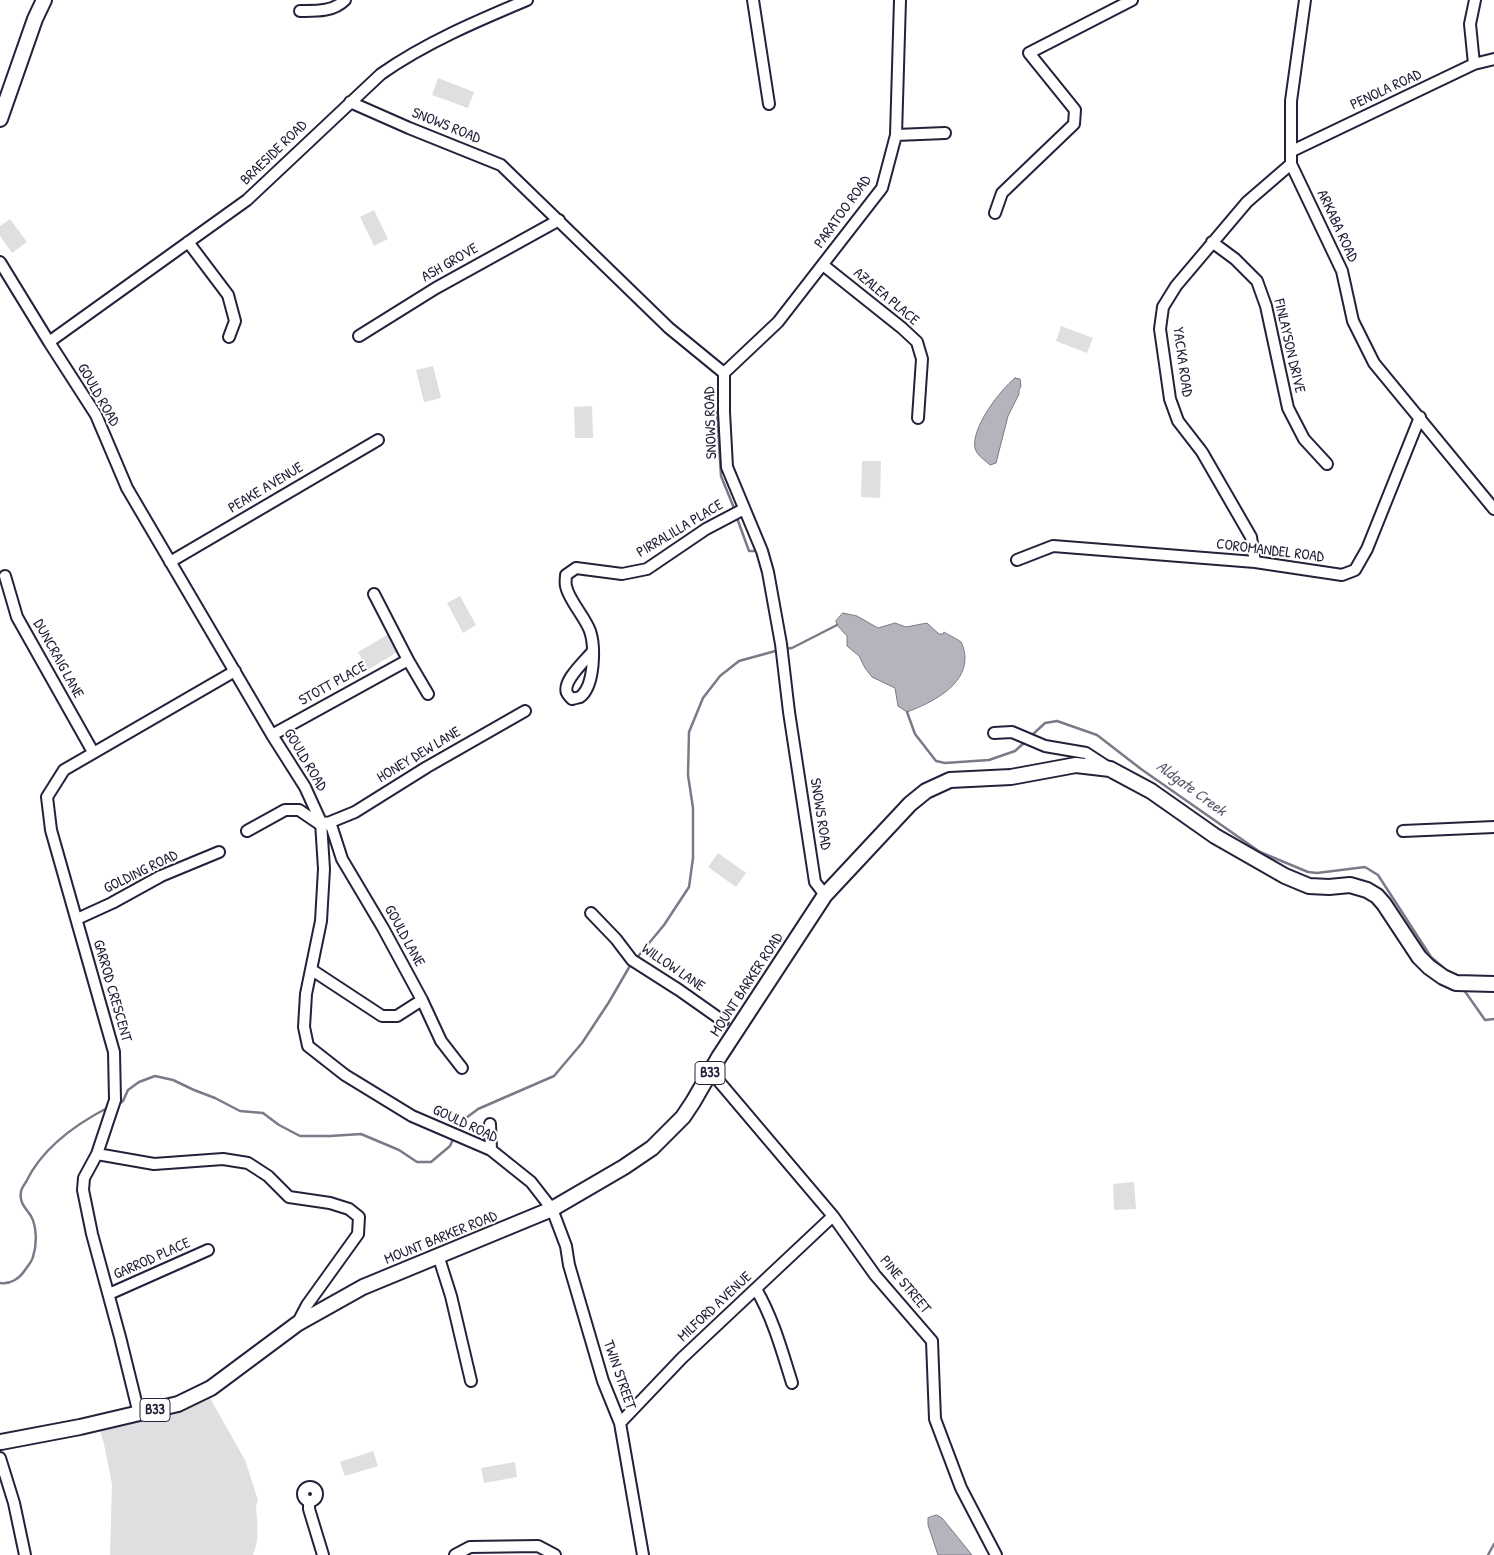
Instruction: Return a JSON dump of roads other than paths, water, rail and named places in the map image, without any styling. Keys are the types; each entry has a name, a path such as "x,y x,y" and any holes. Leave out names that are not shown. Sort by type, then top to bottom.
{"main road":[{"path":"0,119 35,19 44,0"},
{"name":"MOUNT BARKER ROAD","path":"0,1442 80,1428 178,1404 206,1391 297,1324 363,1287 552,1209 624,1167 652,1148 683,1117 825,895 885,829 926,791 950,780 1011,777 1047,772 1076,765 1110,769 1151,791 1215,836 1285,876 1309,886 1350,885 1367,890 1384,904 1419,957 1443,978 1456,984 1494,984"}],"street":[{"path":"300,11 321,11 340,5 345,0"},
{"path":"753,0 769,104"},
{"name":"PARATOO ROAD","path":"724,373 778,322 882,188 896,135 900,0"},
{"path":"995,213 1002,193 1074,124 1075,110 1029,53 1132,0"},
{"name":"ARKABA ROAD","path":"1305,0 1291,101 1291,164 1342,271 1353,321 1374,363 1494,509"},
{"path":"1474,64 1470,24 1475,0"},
{"name":"BRAESIDE ROAD","path":"49,342 247,200 380,74 404,57 521,1"},
{"name":"PENOLA ROAD","path":"1292,151 1474,64 1494,59"},
{"name":"SNOWS ROAD","path":"350,102 501,165 669,328 724,373 727,467 762,551 768,572 815,882 825,895"},
{"path":"896,135 945,133"},
{"name":"YACKA ROAD","path":"1255,562 1251,537 1202,452 1178,420 1170,399 1160,329 1163,307 1176,286 1246,202 1291,164"},
{"name":"ASH GROVE","path":"359,336 436,288 559,220"},
{"path":"188,242 228,295 235,320 229,337"},
{"name":"FINLAYSON DRIVE","path":"1212,242 1235,259 1257,281 1266,306 1288,408 1304,439 1327,464"},
{"name":"GOULD ROAD","path":"0,262 96,415 127,488 272,735 305,787 323,824 324,869 321,921 306,994 304,1027 308,1046 345,1075 412,1116 450,1134 491,1150 531,1182 552,1209"},
{"name":"AZALEA PLACE","path":"823,265 917,342 922,359 918,418"},
{"name":"COROMANDEL ROAD","path":"1017,560 1053,546 1255,562 1342,575 1354,570 1367,549 1420,417"},
{"name":"PEAKE AVENUE","path":"170,562 378,440"},
{"name":"PIRRALILLA PLACE","path":"592,652 589,628 566,587 566,575 576,568 622,574 647,569 706,529 744,509"},
{"name":"DUNCRAIG LANE","path":"4,576 17,617 93,752"},
{"path":"374,594 428,694"},
{"name":"STOTT PLACE","path":"272,735 408,660"},
{"name":"GARROD CRESCENT","path":"139,1414 92,1234 83,1190 84,1178 97,1154 115,1100 114,1052 51,830 47,797 64,770 235,671"},
{"name":"HONEY DEW LANE","path":"323,824 355,812 427,767 525,711"},
{"path":"994,732 1012,732 1046,746 1086,753 1110,769"},
{"path":"247,831 285,810 299,810 323,824"},
{"name":"GOULD LANE","path":"323,824 332,828 342,859 383,928 422,1000 441,1041 462,1068"},
{"path":"1403,831 1494,827"},
{"name":"GOLDING ROAD","path":"77,920 112,904 161,876 219,852"},
{"name":"WILLOW LANE","path":"591,913 635,962 723,1021"},
{"path":"312,970 382,1016 397,1016 422,1000"},
{"name":"PINE STREET","path":"711,1072 833,1216 875,1275 932,1341 935,1418 961,1488 996,1555"},
{"path":"490,1124 491,1150"},
{"path":"97,1154 154,1164 223,1159 248,1163 268,1176 289,1197 330,1203 350,1209 359,1217 358,1234 307,1305 297,1324"},
{"name":"TWIN STREET","path":"552,1209 566,1246 569,1265 603,1381 620,1423 643,1555"},
{"name":"MILFORD AVENUE","path":"620,1423 682,1358 833,1216"},
{"name":"GARROD PLACE","path":"109,1294 208,1250"},
{"path":"438,1255 451,1296 471,1381"},
{"path":"756,1289 777,1335 792,1383"},
{"path":"0,1458 14,1503 25,1555"},
{"path":"309,1502 309,1509 323,1555"},
{"path":"455,1555 470,1547 538,1546 555,1555"}],"waterway":[{"path":"717,412 721,476 734,508"},
{"path":"737,518 749,551 758,551"},
{"path":"784,649 792,648 837,625"},
{"path":"635,960 664,925 689,887 693,858 693,808 688,775 689,732 703,698 720,676 739,661 779,650"},
{"name":"Aldgate Creek","path":"907,712 915,734 936,761 945,763 989,760 1015,751 1026,741"},
{"name":"Aldgate Creek","path":"1030,737 1045,723 1057,721 1097,735 1141,769 1260,852 1308,872 1317,873 1365,867 1378,875 1431,957 1451,974"},
{"path":"457,1132 466,1118 478,1109 554,1076 582,1043 631,964"},
{"name":"Aldgate Creek","path":"1464,990 1485,1020 1494,1019"},
{"path":"118,1105 123,1101 128,1090 139,1082 155,1076 173,1080 240,1111 263,1113 279,1125 300,1136 361,1134 399,1150 417,1162 431,1162 450,1146 454,1137"},
{"path":"0,1283 11,1282 18,1278 33,1257 36,1242 34,1225 31,1216 22,1202 21,1196 22,1188 33,1170 41,1158 61,1138 84,1121 109,1107"},
{"path":"1488,1555 1494,1544"}]}
